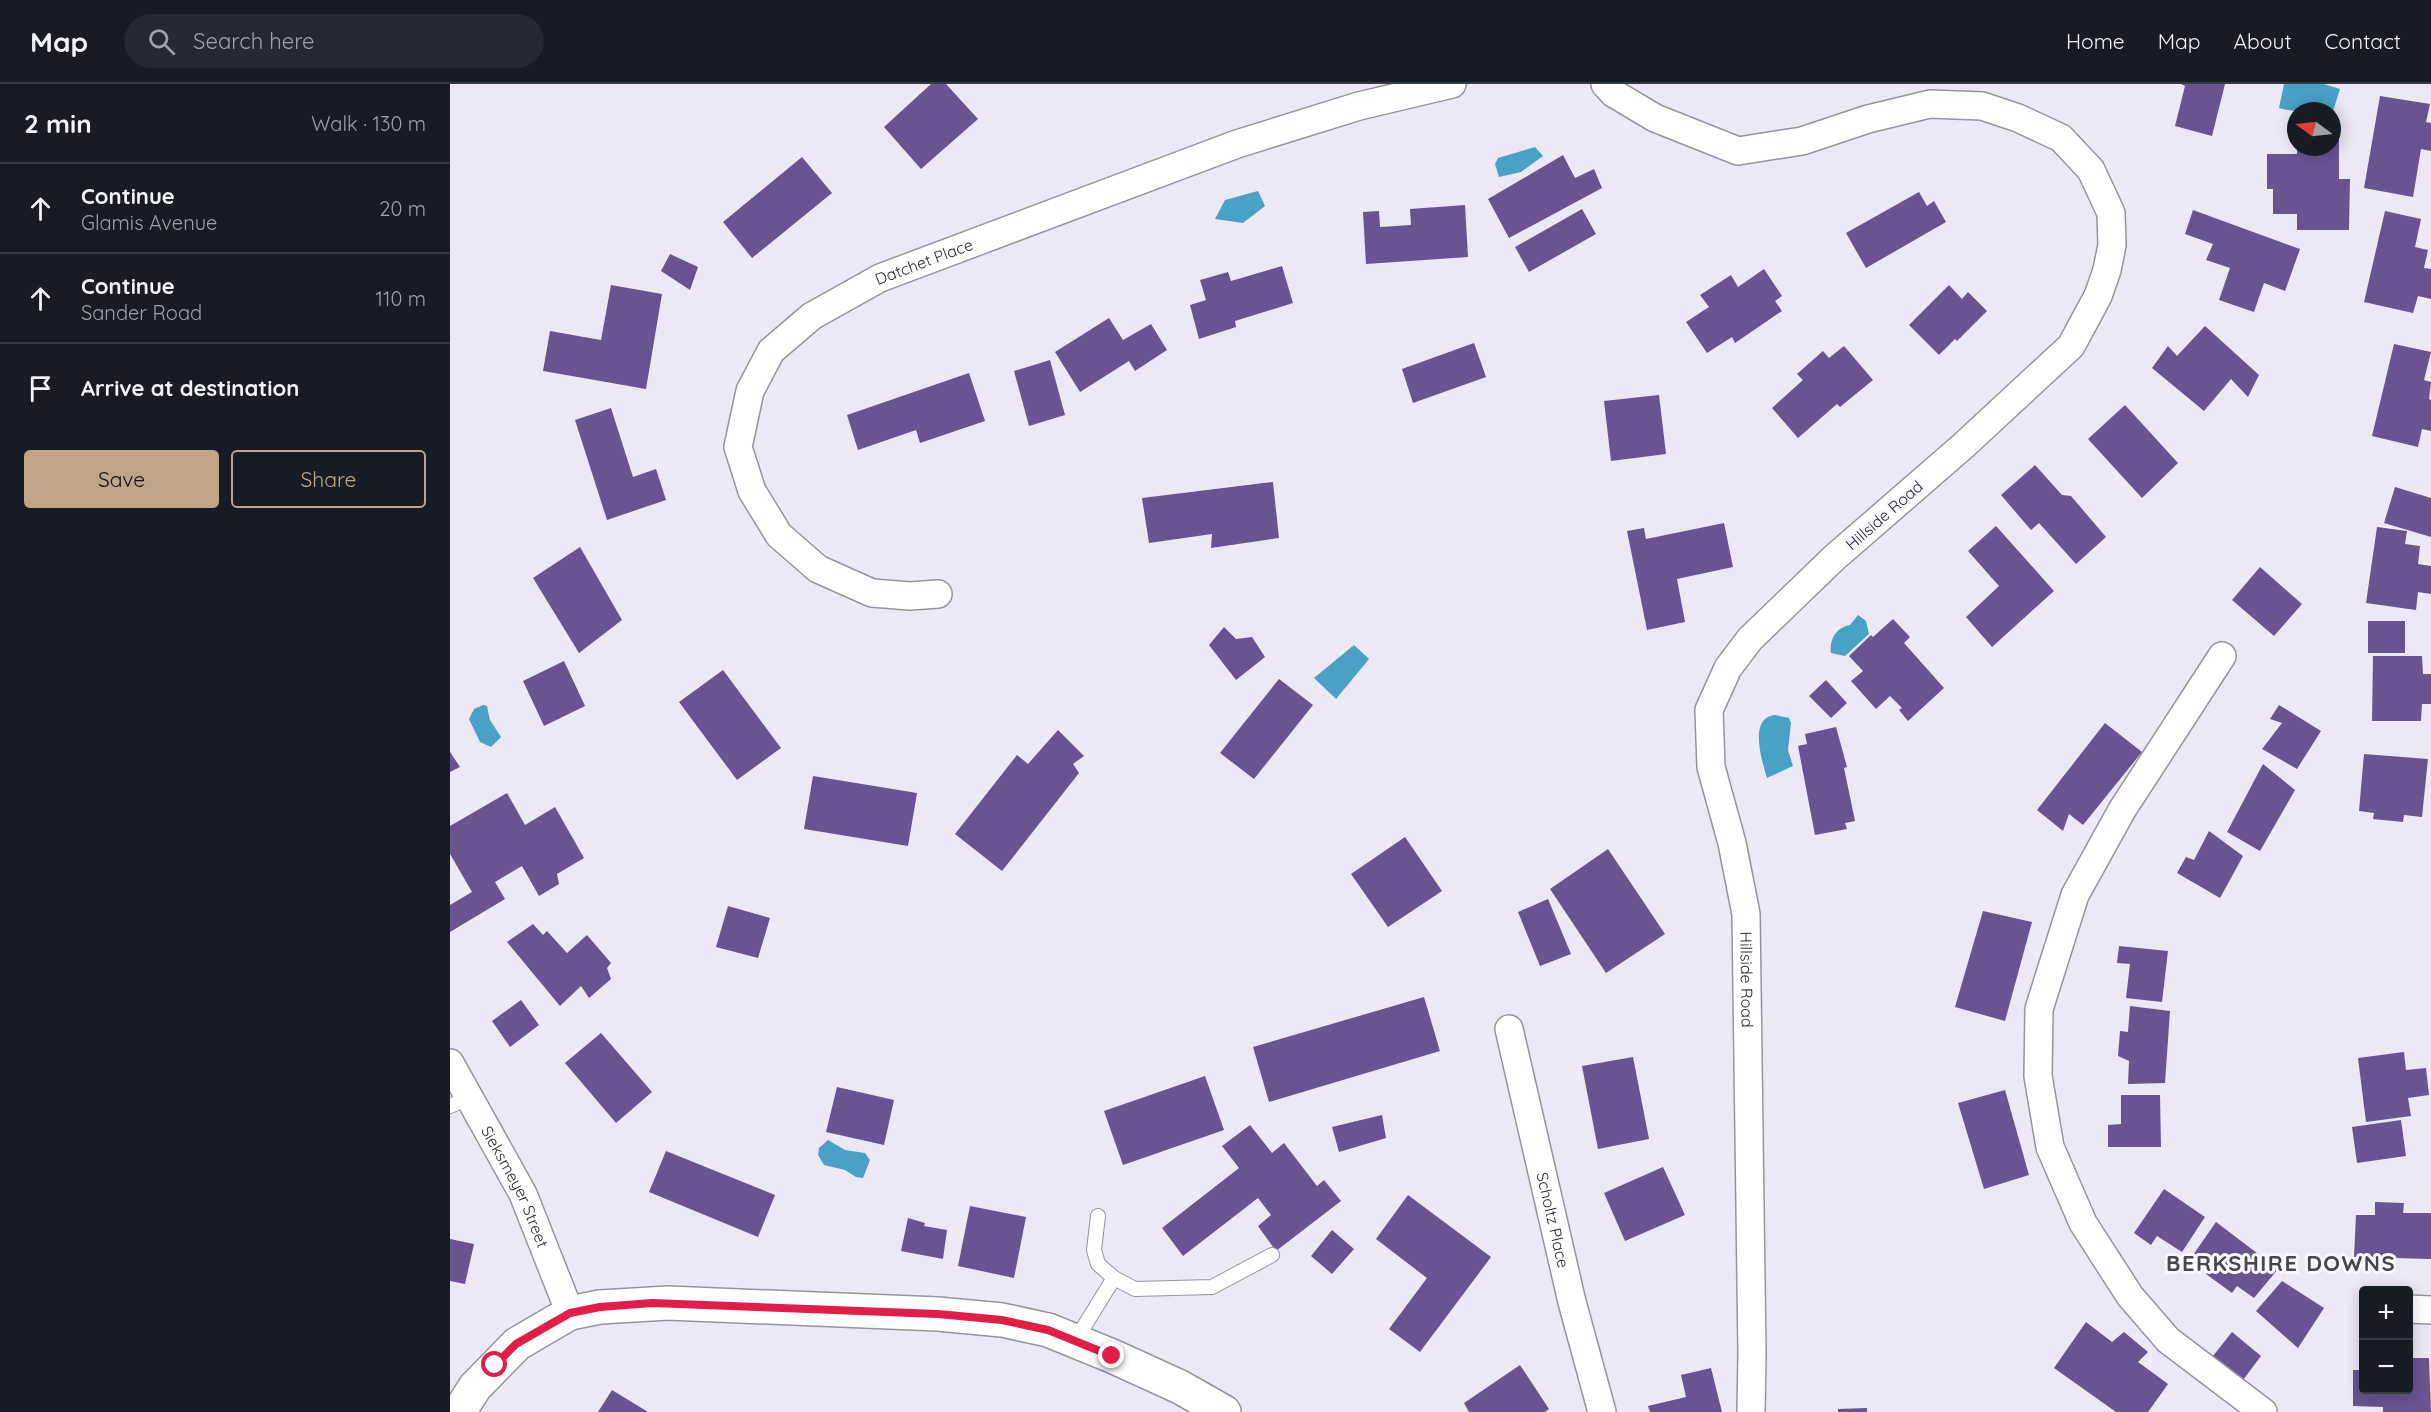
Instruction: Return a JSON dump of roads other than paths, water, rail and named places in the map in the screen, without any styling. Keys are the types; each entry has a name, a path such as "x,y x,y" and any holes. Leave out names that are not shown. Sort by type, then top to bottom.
{"main road":[{"path":"459,1412 475,1388 516,1344 570,1313 600,1307 668,1303 938,1314 1002,1320 1048,1330 1075,1341 1180,1387 1224,1412"}],"street":[{"name":"Datchet Place","path":"938,594 910,597 872,592 818,569 779,535 752,491 738,447 750,391 771,351 812,316 880,278 1238,144 1359,106 1452,84"},
{"name":"Hillside Road","path":"1605,84 1613,93 1655,118 1738,152 1802,141 1868,118 1929,104 1982,106 2018,118 2061,138 2091,170 2111,213 2112,245 2107,270 2098,296 2071,346 1963,446 1834,558 1773,615 1750,639 1728,668 1709,710 1711,767 1732,843 1746,914 1751,1412"},
{"path":"2222,656 2122,810 2075,895 2039,1009 2038,1076 2050,1147 2083,1223 2130,1296 2168,1340 2263,1412"},
{"name":"Scholtz Place","path":"1509,1029 1572,1302 1602,1412"},
{"name":"Sieksmeyer Street","path":"450,1063 460,1102 523,1194 570,1313"},
{"path":"2413,1309 2431,1310"}],"lane":[{"path":"1098,1216 1094,1250 1098,1264 1114,1278 1135,1289 1212,1287 1272,1255"},
{"path":"1075,1341 1114,1278"}],"water":[{"path":"2284,84 2324,84 2340,89 2336,102 2287,102 2287,110 2279,108"},
{"path":"1535,147 1543,156 1521,172 1499,177 1495,164 1498,158"},
{"path":"1258,191 1265,206 1243,223 1215,219 1225,200"},
{"path":"1858,615 1866,621 1869,634 1845,656 1831,653 1831,643 1835,634 1841,628 1850,625"},
{"path":"1354,645 1369,659 1336,699 1314,678"},
{"path":"483,705 487,706 490,720 501,737 491,747 480,742 469,719 474,709"},
{"path":"1775,715 1789,718 1791,723 1788,750 1793,766 1767,778 1760,751 1759,732 1767,718"},
{"path":"828,1140 845,1150 865,1153 870,1160 863,1178 856,1177 845,1170 824,1165 818,1155 819,1148"}],"district":[{"name":"BERKSHIRE DOWNS","path":"2281,1263"}]}
